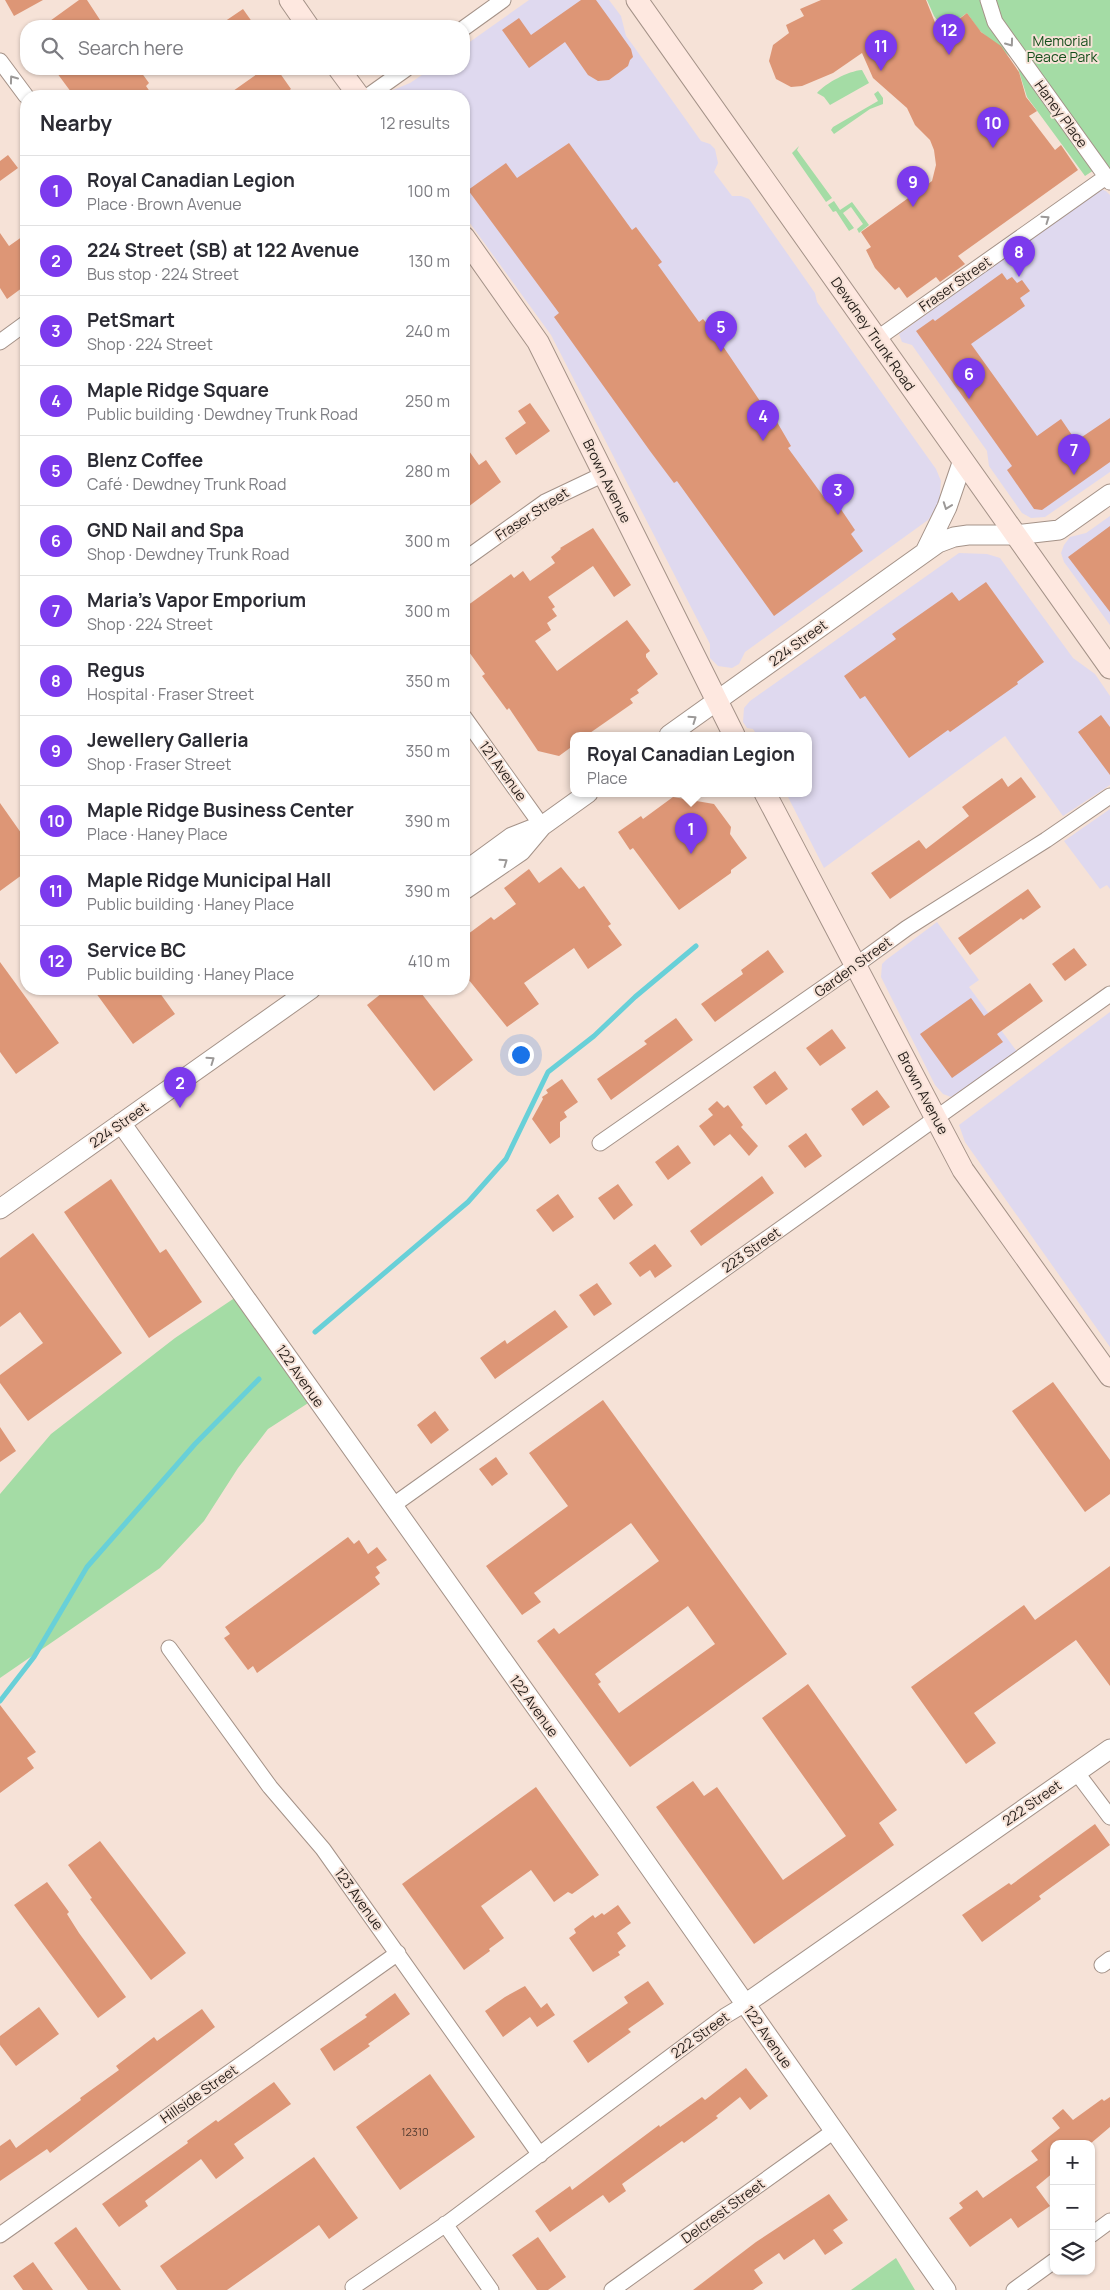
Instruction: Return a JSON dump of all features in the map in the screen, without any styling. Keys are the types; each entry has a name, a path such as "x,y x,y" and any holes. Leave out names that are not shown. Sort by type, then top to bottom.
{"main road":[{"path":"290,0 304,20"},
{"name":"Dewdney Trunk Road","path":"637,0 1110,668"},
{"path":"343,75 355,90"},
{"name":"Brown Avenue","path":"470,246 538,342 732,732"},
{"name":"Brown Avenue","path":"766,797 963,1170 1110,1376"}],"street":[{"path":"470,24 503,0"},
{"name":"Haney Place","path":"988,0 995,22 1108,179"},
{"path":"0,61 22,90"},
{"path":"376,90 398,75"},
{"name":"Fraser Street","path":"878,338 1108,179"},
{"path":"0,342 20,327"},
{"name":"224 Street","path":"926,550 947,507 963,460"},
{"name":"Fraser Street","path":"470,556 545,502 604,474"},
{"name":"224 Street","path":"673,732 938,543 954,537 1015,535 1059,530 1110,494"},
{"name":"121 Avenue","path":"470,725 542,826"},
{"name":"Garden Street","path":"600,1143 907,928 1046,840 1110,796"},
{"path":"470,886 521,851 542,826 582,797"},
{"path":"470,868 512,837 542,826"},
{"name":"223 Street","path":"392,1506 1110,994"},
{"name":"224 Street","path":"0,1209 302,995"},
{"name":"122 Avenue","path":"121,1123 946,2290"},
{"name":"123 Avenue","path":"170,1648 270,1787 323,1849 540,2155"},
{"name":"222 Street","path":"353,2287 445,2224 540,2155 725,2016 745,2004 1110,1749"},
{"name":"222 Street","path":"1076,1773 1110,1817"},
{"name":"Hillside Street","path":"0,2235 398,1954"},
{"name":"Delcrest Street","path":"612,2290 834,2132"},
{"path":"1095,2232 1110,2221"},
{"path":"445,2224 491,2290"},
{"path":"1014,2290 1050,2265"}],"shaded area":[{"path":"529,0 609,0 621,16 626,36 701,141 710,144 715,149 718,163 714,172 732,196 741,196 749,199 815,293 817,302 936,469 941,481 939,505 928,520 745,652 739,664 732,668 718,666 710,658 710,644 551,335 470,223 470,90 393,90 410,83 422,75 470,75 470,42"},
{"path":"1100,189 1110,195 1110,472 1045,517 1031,518 1022,513 989,466 987,451 912,345 902,342 899,334"},
{"path":"1110,516 1110,625 1064,562 1061,553 1070,537 1086,533"},
{"path":"959,553 987,554 1000,558 1073,658 1095,674 1110,696 1110,785 1063,816 1005,736 824,868 788,797 812,797 812,732 755,732 753,729 747,728 743,722 744,708 750,701"},
{"path":"1110,809 1110,889 1107,885 1100,889 1064,841"},
{"path":"937,922 979,980 969,987 1018,1053 951,1097 943,1094 935,1085 881,977 882,964 886,960"},
{"path":"1110,1012 1110,1347 965,1142 959,1125"}],"green space":[{"name":"Memorial Peace Park","path":"927,0 1110,0 1110,173 1103,164 1085,176 1027,97 1016,62 979,30 967,13 944,29 934,16"},
{"path":"862,70 869,83 830,105 824,97 817,93 838,78"},
{"path":"878,91 883,98 883,104 870,109 834,134 831,130 833,127 878,101 874,94"},
{"path":"799,146 797,150 832,198 826,202 792,153"},
{"path":"834,201 840,210 852,202 869,225 859,233 857,229 863,224 851,207 843,213 854,228 849,231 836,211 833,212 828,205"},
{"path":"242,1293 316,1398 268,1429 238,1468 204,1521 160,1568 0,1678 0,1494 51,1434 175,1338"},
{"path":"896,2258 915,2290 851,2290"}],"building":[{"path":"5,0 43,0 14,16"},
{"path":"79,0 87,0 100,20 51,20"},
{"path":"581,0 596,0 609,18 631,49 633,57 628,66 609,80 598,81 588,75 565,42 529,68 502,30 519,18 531,35"},
{"path":"821,0 926,0 938,30 954,23 967,13 981,32 1001,46 1019,72 1026,97 1037,111 1029,116 1055,150 1061,145 1078,170 958,256 965,264 940,282 936,277 907,298 899,287 895,290 875,268 866,250 871,247 861,232 932,181 936,165 934,150 930,140 915,125 907,108 873,78 862,53 833,73 802,86 791,87 776,79 769,61 773,45 789,33 786,25 804,16 800,9"},
{"path":"243,9 251,20 227,20"},
{"path":"58,75 143,75 149,83 146,86 149,90 70,90"},
{"path":"256,75 281,75 291,89 290,90 234,90"},
{"path":"569,143 632,230 636,227 662,262 658,265 699,322 703,319 710,327 766,410 777,422 791,446 788,448 826,500 832,496 855,530 851,534 863,551 774,616 677,481 674,483 650,451 554,317 559,313 470,193 470,189 506,163 517,178"},
{"path":"8,155 18,168 0,181 0,161"},
{"path":"0,233 9,246 20,238 20,289 7,299 0,288"},
{"path":"1002,273 1007,280 1012,277 1017,283 1022,280 1030,291 1020,298 1025,306 971,344 1037,436 1061,419 1076,441 1110,418 1110,462 1042,510 1034,509 1007,470 1012,466 916,331 933,319 935,321"},
{"path":"530,403 550,431 516,455 505,438 526,423 518,411"},
{"path":"470,452 479,465 486,460 501,482 470,505"},
{"path":"1110,526 1110,612 1068,557"},
{"path":"593,528 631,585 614,597 593,566 548,597 555,607 552,609 557,616 547,623 551,630 535,641 557,671 627,620 650,651 646,654 646,657 658,674 637,690 639,693 630,699 633,703 591,732 570,732 570,748 559,756 538,751 509,708 507,710 482,676 485,674 470,653 470,604 511,574 514,578 523,571 530,581 555,563 551,557 560,548"},
{"path":"986,582 1044,662 1017,682 1018,684 950,732 948,730 909,758 865,696 860,699 844,676 896,639 892,634 952,592 959,601"},
{"path":"1101,715 1110,727 1110,775 1078,732"},
{"path":"1021,777 1036,797 890,899 871,873 919,840 926,849 969,816 962,807 1002,778 1008,787"},
{"path":"673,797 714,804 731,827 730,834 747,858 731,870 731,873 679,910 633,848 630,850 618,832 641,816 643,819"},
{"path":"0,803 20,831 20,876 0,891"},
{"path":"561,867 579,889 584,886 611,924 608,926 622,945 588,969 574,948 524,983 539,1004 507,1027 470,981 470,933 491,917 494,920 516,904 504,888 529,869 539,883"},
{"path":"1028,889 1041,907 1023,920 1021,918 970,955 958,938"},
{"path":"1074,948 1087,965 1065,981 1052,964"},
{"path":"768,950 784,972 715,1022 701,1004 743,974 741,970"},
{"path":"0,962 20,989 20,995 24,995 59,1043 16,1074 0,1052"},
{"path":"1030,983 1043,1001 997,1034 1003,1042 952,1078 920,1034 971,998 984,1016"},
{"path":"97,995 161,995 175,1014 133,1044"},
{"path":"380,995 423,995 473,1060 434,1091 367,1005"},
{"path":"676,1018 693,1040 611,1100 597,1079 647,1044 644,1041"},
{"path":"832,1029 846,1048 820,1066 806,1048"},
{"path":"775,1071 788,1089 766,1105 753,1087"},
{"path":"562,1079 578,1102 564,1112 567,1117 560,1122 560,1137 550,1144 532,1119 543,1099 542,1097 548,1093 546,1090"},
{"path":"877,1090 890,1107 863,1126 851,1109"},
{"path":"717,1101 724,1108 728,1105 743,1125 741,1127 758,1146 749,1156 730,1134 714,1146 699,1126 713,1115 708,1109"},
{"path":"806,1133 822,1156 805,1168 788,1146"},
{"path":"678,1145 691,1163 668,1180 655,1162"},
{"path":"762,1176 774,1193 701,1246 690,1231"},
{"path":"111,1179 160,1253 166,1249 202,1302 149,1338 64,1212"},
{"path":"618,1184 633,1205 614,1220 598,1198"},
{"path":"558,1194 574,1217 553,1232 536,1210"},
{"path":"33,1233 122,1353 28,1421 0,1383 0,1375 43,1343 20,1312 0,1327 0,1258"},
{"path":"655,1244 672,1266 655,1278 650,1270 640,1277 629,1263"},
{"path":"597,1283 612,1304 594,1316 579,1295"},
{"path":"555,1310 568,1327 495,1379 480,1358 505,1340 507,1344"},
{"path":"1053,1382 1110,1460 1110,1494 1085,1512 1012,1411"},
{"path":"603,1400 787,1654 630,1767 537,1641 554,1628 559,1634 659,1561 631,1523 534,1593 541,1602 522,1615 486,1566 568,1506 529,1453","holes":["688,1606 715,1644 619,1713 598,1684 601,1682 595,1674"]},
{"path":"435,1411 449,1430 431,1444 417,1425"},
{"path":"0,1427 16,1451 0,1462"},
{"path":"496,1457 508,1474 492,1486 479,1469"},
{"path":"348,1537 354,1544 359,1540 368,1554 377,1547 387,1560 376,1567 380,1573 375,1577 380,1584 257,1673 253,1666 248,1670 224,1638 230,1634 225,1627"},
{"path":"1110,1566 1110,1686 1076,1640 974,1713 996,1743 966,1764 911,1687 1024,1605 1035,1620"},
{"path":"808,1684 897,1810 879,1823 894,1845 754,1944 656,1807 693,1781 704,1796 717,1787 783,1880 846,1836 762,1718"},
{"path":"0,1705 36,1752 27,1758 34,1768 0,1793"},
{"path":"536,1787 599,1875 572,1894 568,1892 554,1902 531,1870 481,1906 504,1938 464,1970 402,1884"},
{"path":"1095,1824 1110,1845 1039,1896 1041,1899 982,1942 962,1915 1009,1883 1011,1885"},
{"path":"100,1841 186,1953 151,1980 90,1899 92,1898 68,1865"},
{"path":"47,1882 69,1912 67,1914 79,1933 126,1997 98,2018 14,1905"},
{"path":"618,1905 631,1923 617,1933 626,1946 618,1952 620,1955 593,1972 569,1938 576,1933 574,1929 593,1915 595,1918 602,1913 604,1915"},
{"path":"648,1981 664,2004 628,2029 631,2032 588,2063 573,2041 628,2003 624,1997"},
{"path":"525,1986 541,2008 547,2003 555,2015 537,2027 530,2017 503,2037 485,2011"},
{"path":"395,1993 410,2014 368,2044 370,2046 334,2071 320,2049 367,2017 365,2015"},
{"path":"39,2007 59,2034 16,2066 0,2045 0,2036"},
{"path":"202,2009 215,2027 50,2153 47,2149 0,2181 0,2146 10,2139 16,2148 119,2070 116,2066 154,2037 157,2041"},
{"path":"746,2068 768,2096 750,2110 740,2097 716,2116 718,2118 622,2184 626,2191 609,2203 603,2195 550,2232 535,2211 570,2186 572,2190 659,2125 660,2127 702,2097 705,2100"},
{"path":"430,2074 475,2137 400,2190 356,2127"},
{"path":"274,2082 291,2104 234,2144 244,2158 216,2179 201,2159 145,2201 148,2206 119,2227 102,2204 188,2143 187,2141 216,2120 218,2122"},
{"path":"1110,2097 1110,2127 1095,2140 1050,2140 1050,2175 1036,2187 1050,2206 1018,2228 1011,2218 970,2247 949,2218 963,2208 959,2203 977,2190 983,2198 1038,2160 1031,2151 1060,2128 1052,2118 1063,2109 1073,2120 1102,2099 1104,2101"},
{"path":"314,2157 358,2218 329,2239 319,2225 227,2290 177,2290 160,2266"},
{"path":"829,2194 848,2220 833,2230 843,2243 825,2255 814,2239 784,2260 779,2253 754,2270 763,2283 753,2290 693,2290 756,2242"},
{"path":"76,2227 121,2290 88,2290 54,2243"},
{"path":"538,2237 566,2277 548,2290 537,2290 512,2255"},
{"path":"33,2262 53,2290 23,2290 13,2276"}],"waterway":[{"path":"315,1332 468,1202 506,1159 548,1072 594,1036 635,997 696,946"},
{"path":"0,1701 34,1657 87,1567 195,1444 259,1379"}],"place":[{"name":"Service BC","path":"949,55"},
{"name":"Maple Ridge Municipal Hall","path":"881,71"},
{"name":"Maple Ridge Business Center","path":"993,148"},
{"name":"Jewellery Galleria","path":"913,207"},
{"name":"Regus","path":"1019,277"},
{"name":"Blenz Coffee","path":"721,352"},
{"name":"GND Nail and Spa","path":"969,399"},
{"name":"Maple Ridge Square","path":"763,441"},
{"name":"Maria's Vapor Emporium","path":"1074,475"},
{"name":"PetSmart","path":"838,515"},
{"name":"Royal Canadian Legion","path":"691,854"},
{"name":"224 Street (SB) at 122 Avenue","path":"180,1108"}]}
